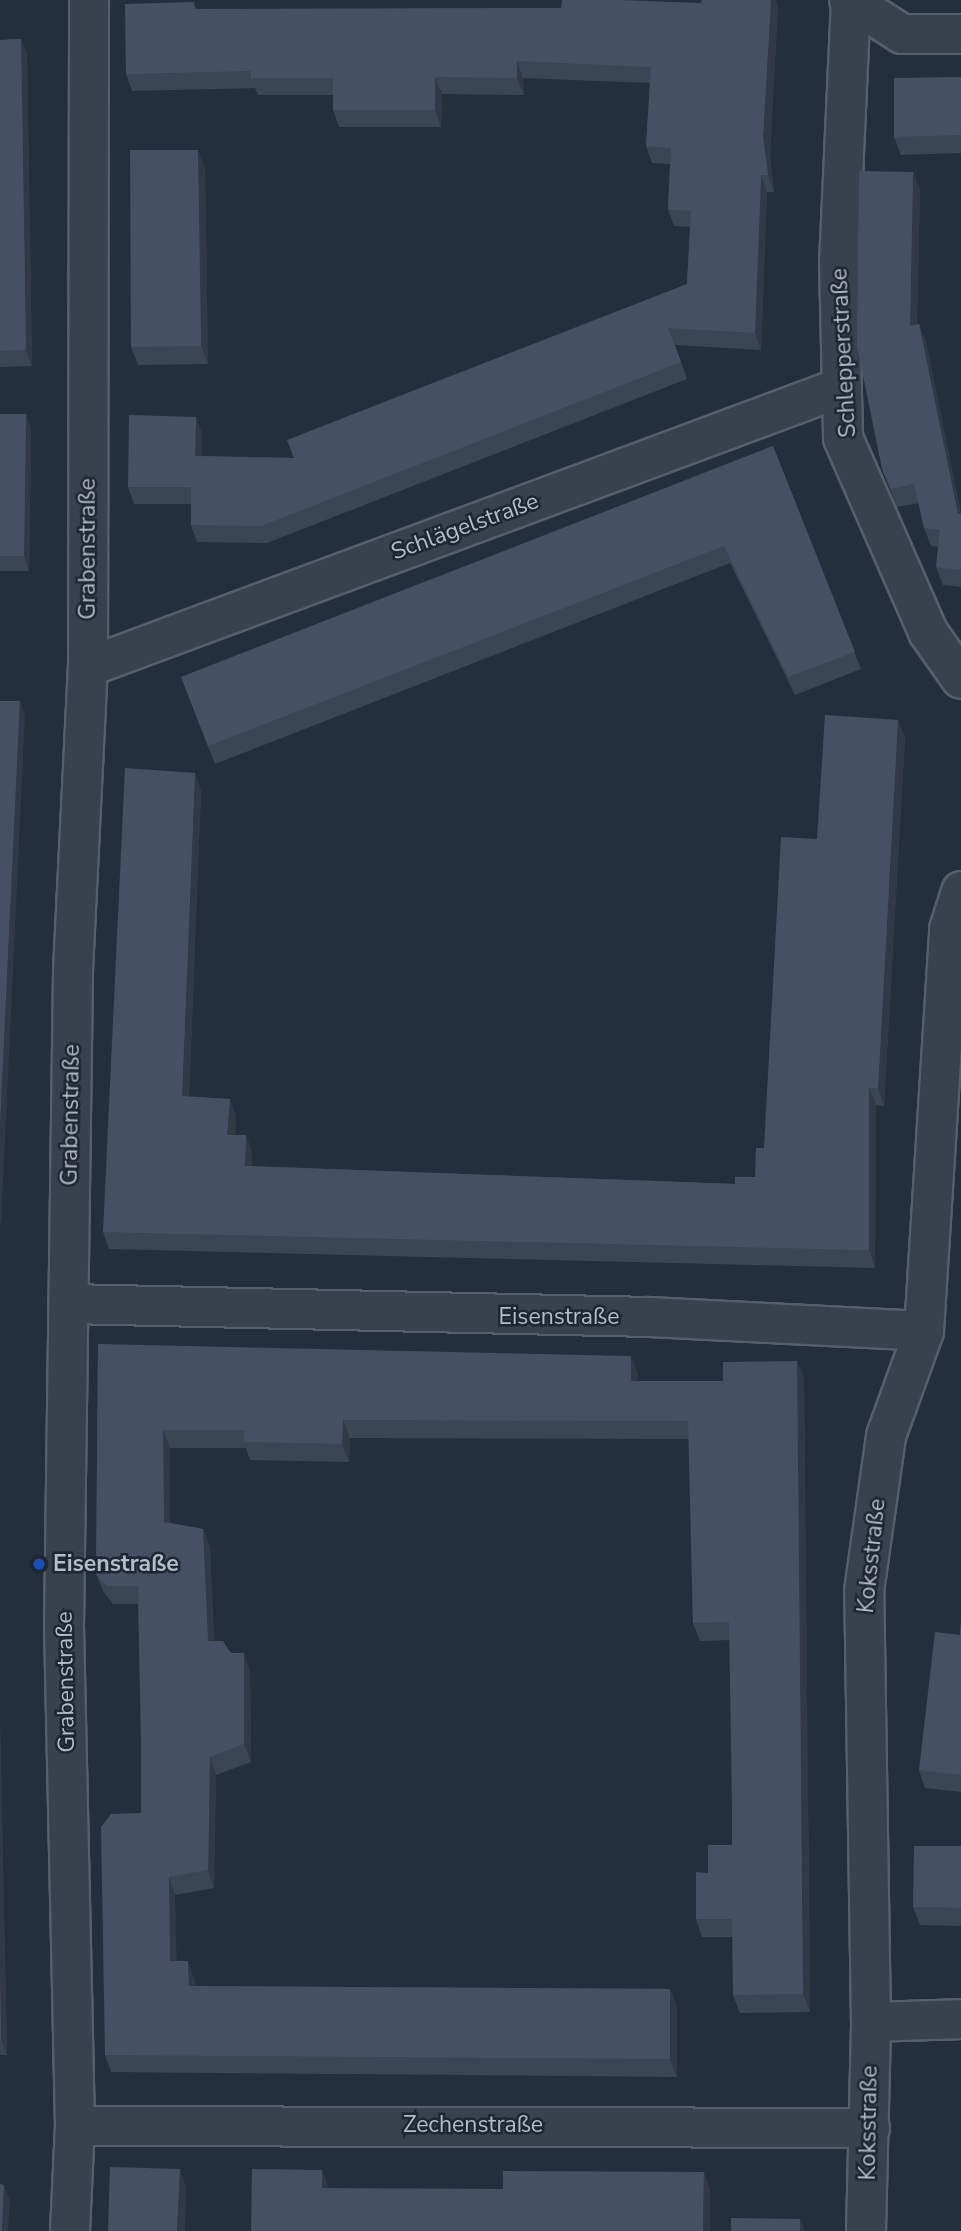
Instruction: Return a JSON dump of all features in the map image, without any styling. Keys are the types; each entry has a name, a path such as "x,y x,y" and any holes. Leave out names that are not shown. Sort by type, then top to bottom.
{"street":[{"name":"Grabenstraße","path":"70,2231 75,2126 64,1625 73,971 88,667 89,0"},
{"path":"851,0 902,34 961,34"},
{"name":"Schlepperstraße","path":"851,0 841,181 843,438 928,632 961,679"},
{"name":"Schlägelstraße","path":"88,667 842,387"},
{"name":"Koksstraße","path":"866,2231 871,2022 864,1591 886,1436 924,1331 949,929 961,891"},
{"name":"Eisenstraße","path":"69,1304 496,1318 649,1317 924,1331"},
{"path":"871,2022 961,2019"},
{"name":"Zechenstraße","path":"75,2126 870,2128"}],"building":[{"path":"562,0 701,3 702,0 771,0 763,137 768,175 761,175 755,333 668,328 681,362 261,526 191,525 191,487 128,487 129,415 196,417 195,456 294,458 287,440 687,284 691,211 668,209 671,148 646,146 651,67 517,61 517,78 435,77 435,110 333,110 333,78 251,78 251,71 126,74 125,4 194,2 194,9 561,8"},
{"path":"21,39 26,350 0,351 0,40"},
{"path":"961,77 961,135 894,137 894,78"},
{"path":"130,150 198,150 201,346 131,347"},
{"path":"859,171 913,172 910,326 919,324 958,514 961,514 961,570 936,567 940,530 924,528 914,484 891,489 882,469 857,346"},
{"path":"0,414 26,414 24,556 0,556"},
{"path":"773,446 855,652 788,677 724,546 208,746 181,677"},
{"path":"0,701 20,701 0,1126"},
{"path":"825,715 898,720 878,1088 869,1088 869,1250 103,1232 125,768 195,773 182,1096 230,1099 227,1135 246,1135 245,1166 735,1184 735,1177 755,1177 756,1148 764,1148 781,837 817,839"},
{"path":"98,1344 631,1356 631,1381 723,1381 723,1362 797,1361 803,1994 733,1995 732,1919 696,1919 696,1872 708,1873 708,1845 732,1845 732,1803 729,1622 693,1623 688,1421 343,1420 342,1444 244,1442 244,1430 163,1430 164,1522 203,1529 208,1641 223,1641 231,1653 244,1653 244,1744 210,1757 208,1870 169,1877 170,1961 188,1961 189,1986 670,1989 670,2059 105,2055 101,1827 111,1814 141,1813 141,1737 138,1586 107,1586 96,1574"},
{"path":"961,1620 961,1775 919,1770 935,1632 960,1635"},
{"path":"914,1846 961,1846 961,1908 913,1907"},
{"path":"0,1975 1,2040 0,2040"},
{"path":"110,2167 180,2169 177,2231 108,2231"},
{"path":"252,2169 322,2170 322,2188 503,2189 503,2171 704,2172 703,2231 251,2231"},
{"path":"0,2184 4,2185 2,2231 0,2231"},
{"path":"731,2218 800,2219 800,2231 731,2231"}],"place":[{"name":"Eisenstraße","path":"39,1564"}]}
